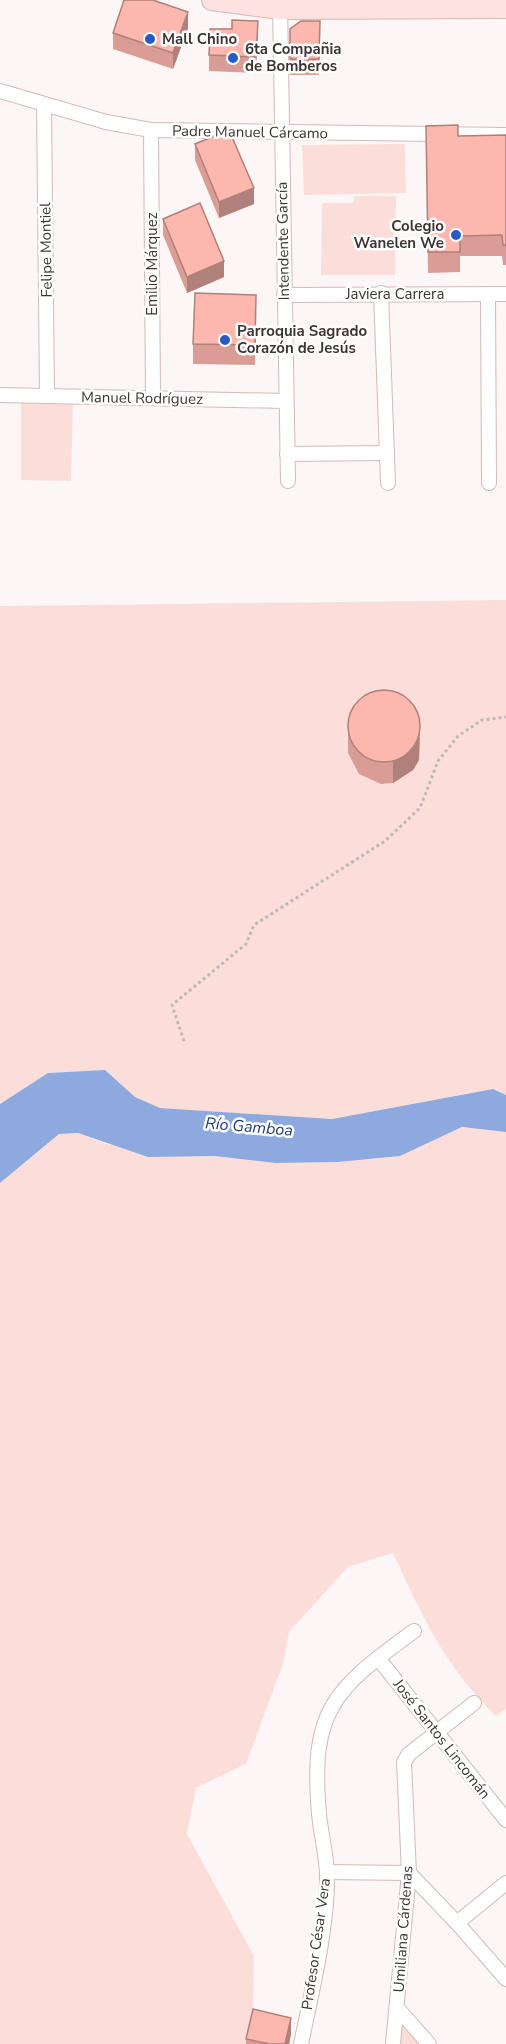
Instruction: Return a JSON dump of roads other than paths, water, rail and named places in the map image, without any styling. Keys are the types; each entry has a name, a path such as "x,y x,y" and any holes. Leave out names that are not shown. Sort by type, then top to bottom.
{"main road":[{"path":"212,0 280,5 506,8"}],"street":[{"name":"Intendente García","path":"280,5 288,481"},
{"name":"Padre Manuel Cárcamo","path":"0,91 106,122 152,130 506,135"},
{"name":"Felipe Montiel","path":"44,105 47,396"},
{"name":"Emilio Márquez","path":"152,130 153,398"},
{"path":"381,293 388,483"},
{"name":"Javiera Carrera","path":"284,295 506,294"},
{"path":"488,295 489,483"},
{"name":"Manuel Rodríguez","path":"0,395 285,402"},
{"path":"288,454 387,453"},
{"name":"Profesor César Vera","path":"301,2044 325,1905 327,1872 315,1772 318,1742 326,1717 351,1680 414,1631"},
{"name":"José Santos Lincomán","path":"378,1658 506,1820"},
{"name":"Umiliana Cárdenas","path":"393,2044 409,1874 404,1762 409,1754 474,1703"},
{"path":"327,1872 409,1874 457,1923 506,1979"},
{"path":"457,1923 506,1883"},
{"path":"398,2009 429,2044"}],"water":[{"name":"Río Gamboa","path":"105,1070 135,1097 160,1108 332,1119 493,1089 506,1095 506,1132 462,1127 400,1156 338,1162 275,1163 214,1156 148,1157 78,1133 59,1134 0,1183 0,1104 48,1073"}],"place":[{"name":"Mall Chino","path":"150,39"},
{"name":"6ta Compañia de Bomberos","path":"233,58"},
{"name":"Colegio Wanelen We","path":"456,235"},
{"name":"Parroquia Sagrado Corazón de Jesús","path":"225,340"}]}
